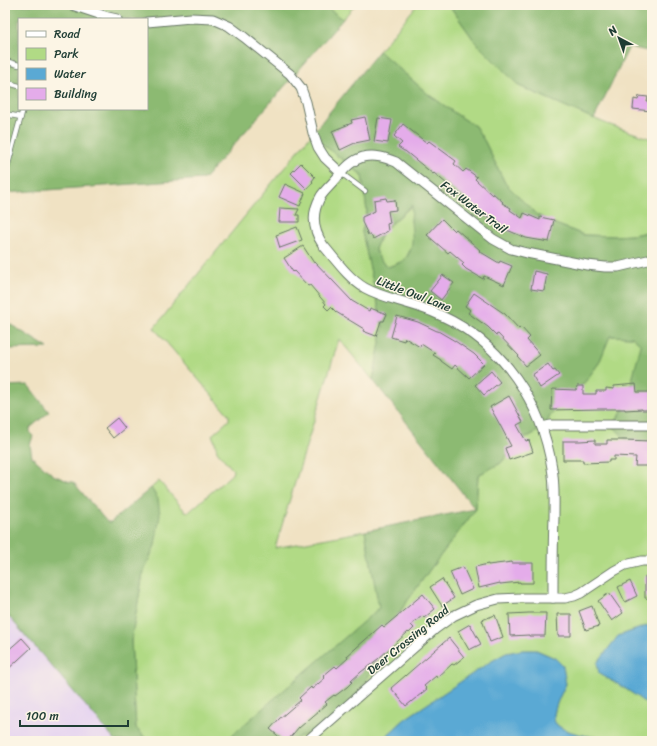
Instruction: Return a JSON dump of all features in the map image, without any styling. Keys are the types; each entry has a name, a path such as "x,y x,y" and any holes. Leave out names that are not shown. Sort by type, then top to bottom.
{"street":[{"path":"72,5 90,15 110,18"},
{"path":"148,22 191,18 213,19 229,26 244,37 290,74 302,88 318,148 325,158 341,173"},
{"name":"Fox Water Trail","path":"341,173 348,165 364,157 381,157 396,162 493,239 511,249 527,254 605,267 618,267 652,259"},
{"name":"Little Owl Lane","path":"341,173 322,196 317,206 315,228 323,245 353,280 364,288 443,316 466,329 484,342 517,378 529,397 548,445 552,470 554,494 553,598"},
{"path":"542,427 551,425 652,425"},
{"name":"Deer Crossing Road","path":"307,741 435,629 453,616 476,605 498,599 565,598 581,594 614,571 626,565 652,561"}],"lane":[{"path":"5,61 18,65"},
{"path":"5,82 18,86"},
{"path":"5,172 8,168 23,110"},
{"path":"5,114 21,117"},
{"path":"341,173 365,191"}],"shaded area":[{"path":"5,612 116,741 5,741"}],"green space":[{"path":"5,5 323,5 343,19 204,179 5,193"},
{"path":"323,5 355,5 343,19"},
{"path":"417,5 449,5 476,43 519,86 607,124 652,139 652,231 633,235 584,235 537,215 505,183 485,142 475,126 428,94 379,51"},
{"path":"449,5 652,5 652,52 629,47 594,119 519,86 476,43"},
{"path":"379,51 428,94 475,126 485,142 505,183 537,215 584,235 633,235 652,231 652,461 641,455 613,426 626,404 641,345 632,337 610,336 599,363 585,382 550,416 545,427 517,443 501,463 478,475 476,509 401,610 365,683 340,714 319,728 290,741 225,741 379,608 365,531 475,509 373,380 383,327 362,232 367,211 362,175 311,135","holes":["412,205 412,246 404,260 388,267 380,260 375,249 382,232"]},
{"path":"311,135 362,175 367,211 362,232 383,327 373,380 339,339 275,548 365,531 380,608 225,741 148,741 136,728 131,641 143,574 155,545 158,499 151,488 159,481 185,511 189,512 232,474 233,470 217,451 212,435 229,420 229,415 154,328"},
{"path":"413,205 411,221 413,228 413,242 410,250 405,260 388,267 380,260 375,249 382,232"},
{"path":"5,321 48,348 5,349"},
{"path":"610,336 632,337 642,345 626,404 641,455 652,461 652,624 618,636 599,674 620,685 652,710 652,741 611,741 576,734 561,728 556,724 554,715 558,701 566,684 555,658 537,650 523,650 506,653 490,662 405,719 381,741 290,741 319,728 365,683 401,610 476,509 478,475 501,463 517,443 545,427 550,416 585,382 599,363"},
{"path":"28,385 49,412 30,428 30,433 33,436 30,445 32,457 53,475 73,482 107,522 111,522 151,488 158,499 160,515 155,545 143,574 131,641 136,728 148,741 116,741 5,612 5,386"}],"water":[{"path":"652,624 652,710 620,685 599,674 597,663 618,636"},
{"path":"523,650 536,650 555,658 563,666 566,684 555,710 554,719 556,724 561,728 576,734 611,741 381,741 405,719 490,662 506,653"}],"building":[{"path":"639,96 648,97 647,102 652,102 651,111 633,109 634,99 638,100"},
{"path":"365,117 370,140 355,143 340,150 332,131 352,123 351,120"},
{"path":"378,118 392,120 388,143 374,141"},
{"path":"403,124 427,143 429,141 456,161 454,164 463,172 466,169 477,177 475,179 492,195 493,193 503,202 502,203 511,208 510,210 522,218 524,213 540,220 540,217 554,220 549,242 526,238 500,226 501,224 490,217 489,218 434,173 433,174 398,147 402,143 394,136"},
{"path":"301,163 315,177 307,189 291,173"},
{"path":"285,184 305,193 300,206 279,197"},
{"path":"386,198 387,201 395,200 396,210 388,211 390,223 387,224 388,231 373,239 371,235 368,235 362,222 362,217 375,211 374,200"},
{"path":"280,208 299,209 296,215 299,215 299,222 279,222"},
{"path":"442,219 454,231 456,229 480,250 479,251 499,263 500,261 512,266 504,285 484,276 483,279 466,269 462,265 464,263 450,251 448,253 427,235"},
{"path":"297,227 302,240 280,248 276,235"},
{"path":"303,246 314,263 315,262 352,301 369,311 370,308 387,314 384,321 381,321 376,336 363,331 364,329 336,312 331,307 328,310 324,306 326,304 310,285 308,286 294,271 293,272 284,258"},
{"path":"534,271 547,274 544,291 531,289"},
{"path":"443,275 454,283 441,300 430,291"},
{"path":"474,293 505,314 519,329 521,327 530,337 527,340 540,355 526,366 518,357 519,356 498,334 496,335 488,327 468,313 470,310 465,306"},
{"path":"397,316 418,322 438,331 474,354 484,364 469,378 455,365 452,369 433,355 435,353 421,344 420,347 405,338 404,341 391,337"},
{"path":"548,364 553,371 555,370 559,375 540,388 532,375"},
{"path":"491,371 500,382 484,395 475,385"},
{"path":"636,384 637,392 652,392 652,410 551,410 552,389 576,390 577,386 583,386 583,394 596,394 596,391 606,391 606,388 614,389 614,386"},
{"path":"509,396 523,422 517,425 526,441 529,440 533,452 509,460 505,448 511,446 490,407"},
{"path":"117,418 125,428 113,438 105,428"},
{"path":"595,440 595,444 607,444 607,440 651,441 650,466 635,466 636,457 614,456 614,460 609,460 609,462 583,463 583,460 563,460 563,441"},
{"path":"512,562 533,563 533,583 500,583 479,588 475,567 488,564"},
{"path":"463,567 473,589 460,595 450,572"},
{"path":"645,576 652,576 652,599 645,598"},
{"path":"442,579 454,598 442,606 430,587"},
{"path":"630,581 637,596 625,602 618,587"},
{"path":"609,593 623,613 612,621 598,601"},
{"path":"423,594 435,609 424,618 422,616 411,625 414,628 409,633 408,632 361,672 347,687 325,702 327,704 299,727 287,741 284,741 270,729 301,700 299,698 311,687 312,689 325,678 323,676 335,666 337,668 348,658 347,656 382,625 384,627"},
{"path":"592,606 599,626 586,630 579,611"},
{"path":"546,613 545,636 510,636 509,614"},
{"path":"557,614 571,614 571,636 558,636"},
{"path":"495,615 503,637 490,642 482,620"},
{"path":"470,624 481,644 469,650 458,631"},
{"path":"22,638 31,648 5,672 5,653"},
{"path":"449,638 464,657 454,665 452,664 437,678 436,676 424,686 427,689 406,706 391,688"}]}
